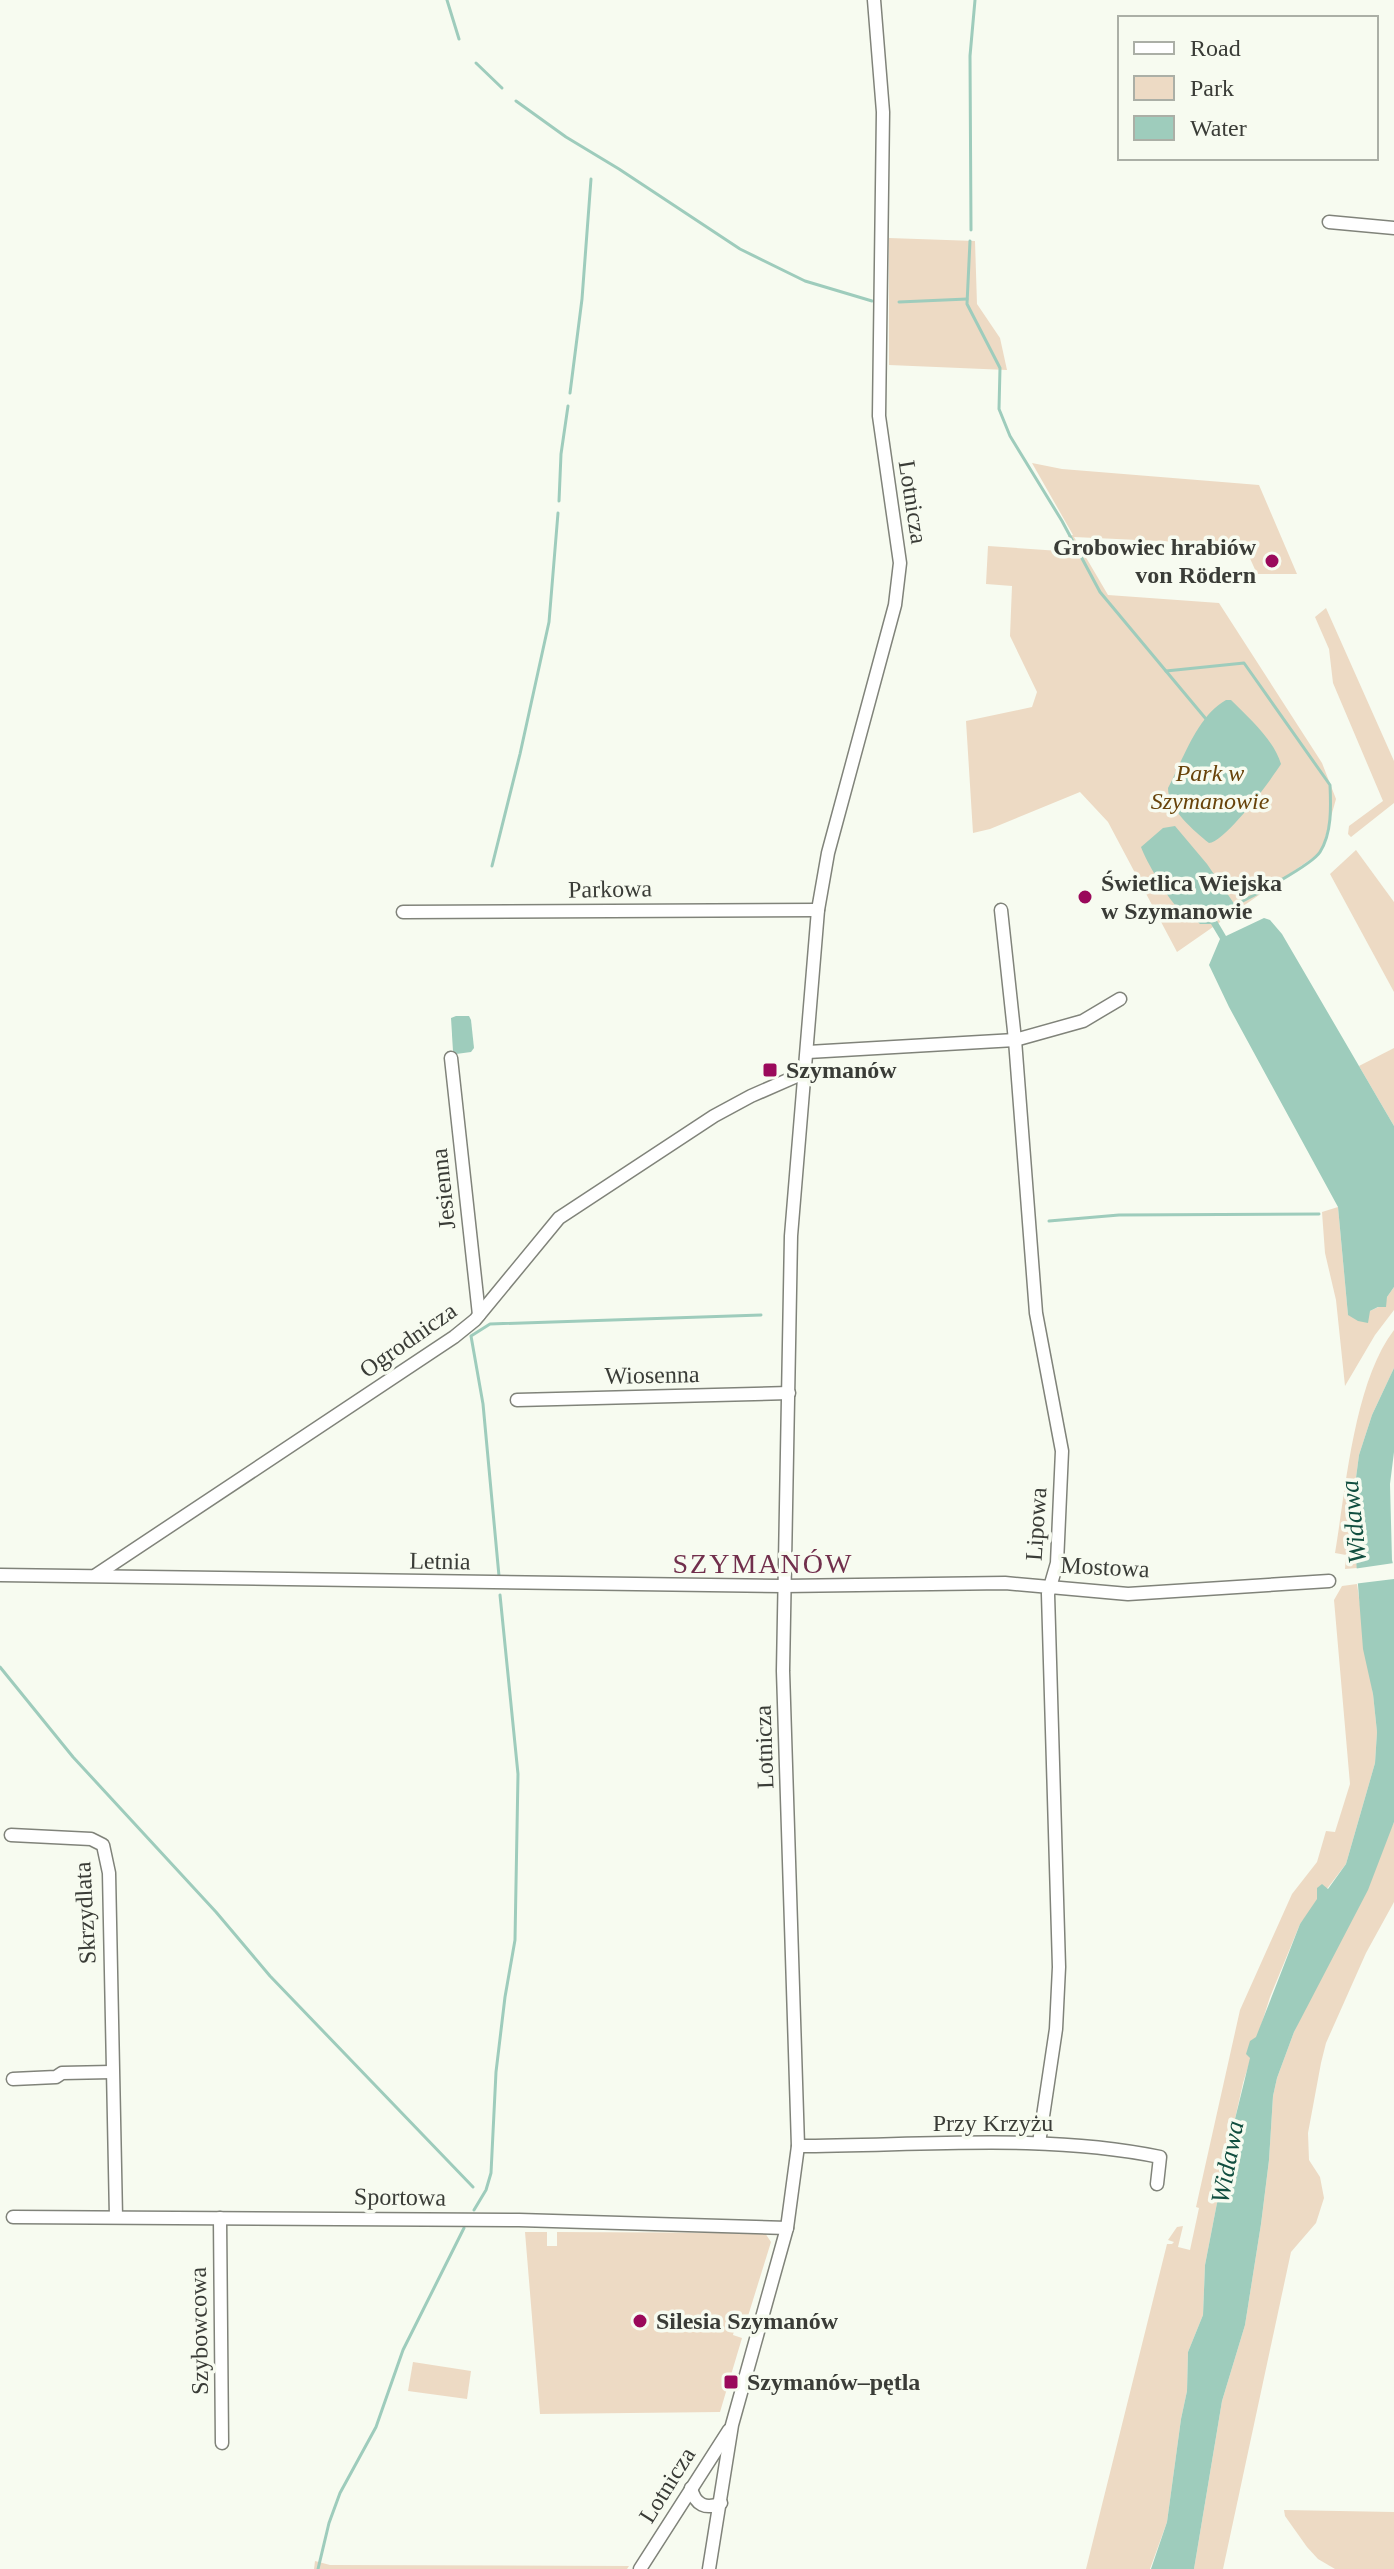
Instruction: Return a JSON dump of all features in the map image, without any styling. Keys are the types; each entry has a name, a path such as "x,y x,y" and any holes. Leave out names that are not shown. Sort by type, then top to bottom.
{"street":[{"name":"Lotnicza","path":"709,2569 732,2425 787,2228 798,2146 783,1586 791,1236 818,910 828,853 895,605 900,563 879,416 883,112 874,0"},
{"path":"1329,222 1394,228"},
{"name":"Parkowa","path":"403,912 818,910"},
{"name":"Lipowa","path":"1001,910 1015,1040 1036,1313 1062,1451 1057,1563 1050,1585 1048,1607 1059,1967 1056,2029 1039,2143"},
{"name":"Ogrodnicza","path":"96,1575 454,1337 479,1315 559,1218 714,1116 807,1061 1015,1040 1083,1021 1120,999"},
{"name":"Jesienna","path":"451,1058 479,1315"},
{"name":"Wiosenna","path":"517,1400 789,1393"},
{"path":"0,1575 96,1575"},
{"name":"Letnia","path":"96,1575 474,1584 783,1586"},
{"name":"Mostowa","path":"783,1586 1005,1583 1128,1594 1329,1581"},
{"name":"Skrzydlata","path":"11,1835 91,1839 103,1845 109,1873 116,2217"},
{"path":"13,2079 56,2077 62,2073 112,2072"},
{"name":"Przy Krzyżu","path":"798,2146 1039,2143 1120,2149 1160,2157 1157,2184"},
{"name":"Sportowa","path":"13,2217 519,2220 787,2228"},
{"name":"Szybowcowa","path":"220,2218 222,2443"},
{"name":"Lotnicza","path":"640,2569 732,2425"},
{"path":"691,2488 693,2497 702,2506 721,2503"}],"green space":[{"path":"889,238 975,241 977,304 1000,338 1007,370 889,365"},
{"name":"Park w Szymanowie","path":"1032,463 1062,469 1259,485 1297,574 1257,574 1244,545 1074,537 1108,595 1219,603 1322,763 1336,799 1321,852 1177,952 1108,822 1080,792 973,833 966,721 1032,707 1037,692 1010,636 1012,586 986,584 988,546 1074,552 1068,536 1073,535"},
{"path":"1326,608 1394,761 1394,803 1351,837 1348,834 1349,826 1383,801 1333,683 1329,649 1315,617"},
{"path":"1356,850 1394,902 1394,992 1330,874"},
{"path":"1394,1048 1394,1126 1359,1066"},
{"path":"1338,1207 1348,1315 1370,1311 1385,1304 1394,1287 1394,1310 1375,1335 1345,1386 1322,1212"},
{"path":"1394,1330 1394,1368 1372,1415 1359,1455 1352,1508 1357,1568 1345,1569 1346,1555 1335,1553 1354,1437 1369,1378"},
{"path":"1357,1584 1377,1732 1375,1763 1346,1864 1300,1924 1270,1997 1243,2083 1230,2163 1217,2203 1205,2265 1203,2315 1188,2352 1187,2391 1167,2522 1150,2569 1086,2569 1167,2244 1174,2242 1168,2240 1177,2227 1183,2226 1178,2247 1190,2250 1199,2208 1196,2207 1240,2010 1292,1894 1317,1862 1326,1831 1335,1832 1350,1784 1334,1600 1342,1586"},
{"path":"1394,1822 1394,1902 1366,1953 1326,2043 1321,2063 1308,2133 1309,2160 1320,2177 1324,2198 1316,2223 1291,2252 1223,2569 1194,2569 1222,2401 1245,2325 1261,2224 1277,2078 1294,2032"},
{"path":"525,2232 547,2232 547,2246 557,2246 557,2232 765,2233 771,2242 744,2329 735,2327 733,2335 742,2338 720,2412 540,2414"},
{"path":"413,2362 471,2371 467,2399 408,2391"},
{"path":"1284,2510 1394,2512 1394,2569 1335,2569 1318,2559 1307,2547"},
{"path":"315,2561 330,2565 629,2566 627,2569 314,2569"}],"water":[{"path":"1226,700 1231,700 1260,730 1273,746 1281,764 1236,822 1209,843 1177,811 1168,788 1199,727"},
{"path":"1175,826 1207,864 1235,905 1216,919 1226,936 1264,918 1270,920 1282,934 1394,1126 1394,1287 1387,1297 1386,1307 1370,1311 1368,1323 1348,1315 1338,1207 1209,965 1220,939 1211,924 1200,924 1175,905 1141,847 1163,828"},
{"path":"469,1016 471,1020 474,1048 471,1052 456,1054 453,1051 451,1018"},
{"path":"1394,1368 1394,1452 1390,1484 1394,1568 1394,1822 1368,1890 1294,2032 1277,2078 1261,2224 1245,2325 1222,2401 1194,2569 1151,2569 1167,2522 1187,2391 1188,2352 1203,2315 1205,2265 1217,2203 1230,2163 1235,2119 1250,2058 1246,2054 1250,2041 1256,2037 1300,1924 1317,1899 1317,1888 1322,1884 1328,1889 1346,1864 1375,1763 1377,1732 1363,1649 1352,1508 1359,1455 1372,1415"}],"pier":[{"path":"1394,1563 1394,1579 1353,1584 1353,1569"}],"waterway":[{"path":"447,0 459,39"},
{"path":"971,230 970,56 975,0"},
{"path":"476,63 502,88"},
{"path":"516,101 566,137 740,249 805,281 872,301"},
{"path":"570,393 582,299 591,179"},
{"path":"970,241 967,304 1000,368 999,409 1010,436 1062,521 1100,592 1206,719"},
{"path":"899,302 967,299"},
{"path":"559,501 561,454 568,406"},
{"path":"492,866 549,622 558,513"},
{"path":"1166,671 1244,663 1330,785 1329,828 1320,852 1294,872 1235,905"},
{"path":"1049,1221 1119,1215 1319,1214"},
{"path":"499,1576 483,1404 471,1336 490,1324 761,1315"},
{"path":"474,2210 486,2190 491,2173 496,2072 515,1940 518,1774 500,1595"},
{"path":"0,1667 73,1757 216,1912 270,1976 473,2187"},
{"path":"318,2569 340,2493 376,2427 403,2350 464,2228"}],"place":[{"name":"Grobowiec hrabiów von Rödern","path":"1272,561"},
{"name":"Świetlica Wiejska w Szymanowie","path":"1085,897"},
{"name":"Szymanów","path":"770,1070"},
{"name":"Silesia Szymanów","path":"640,2321"},
{"name":"Szymanów–pętla","path":"731,2382"}],"district":[{"name":"SZYMANÓW","path":"763,1563"}],"water label":[{"name":"Widawa","path":"1353,1522"},
{"name":"Widawa","path":"1227,2162"}]}
